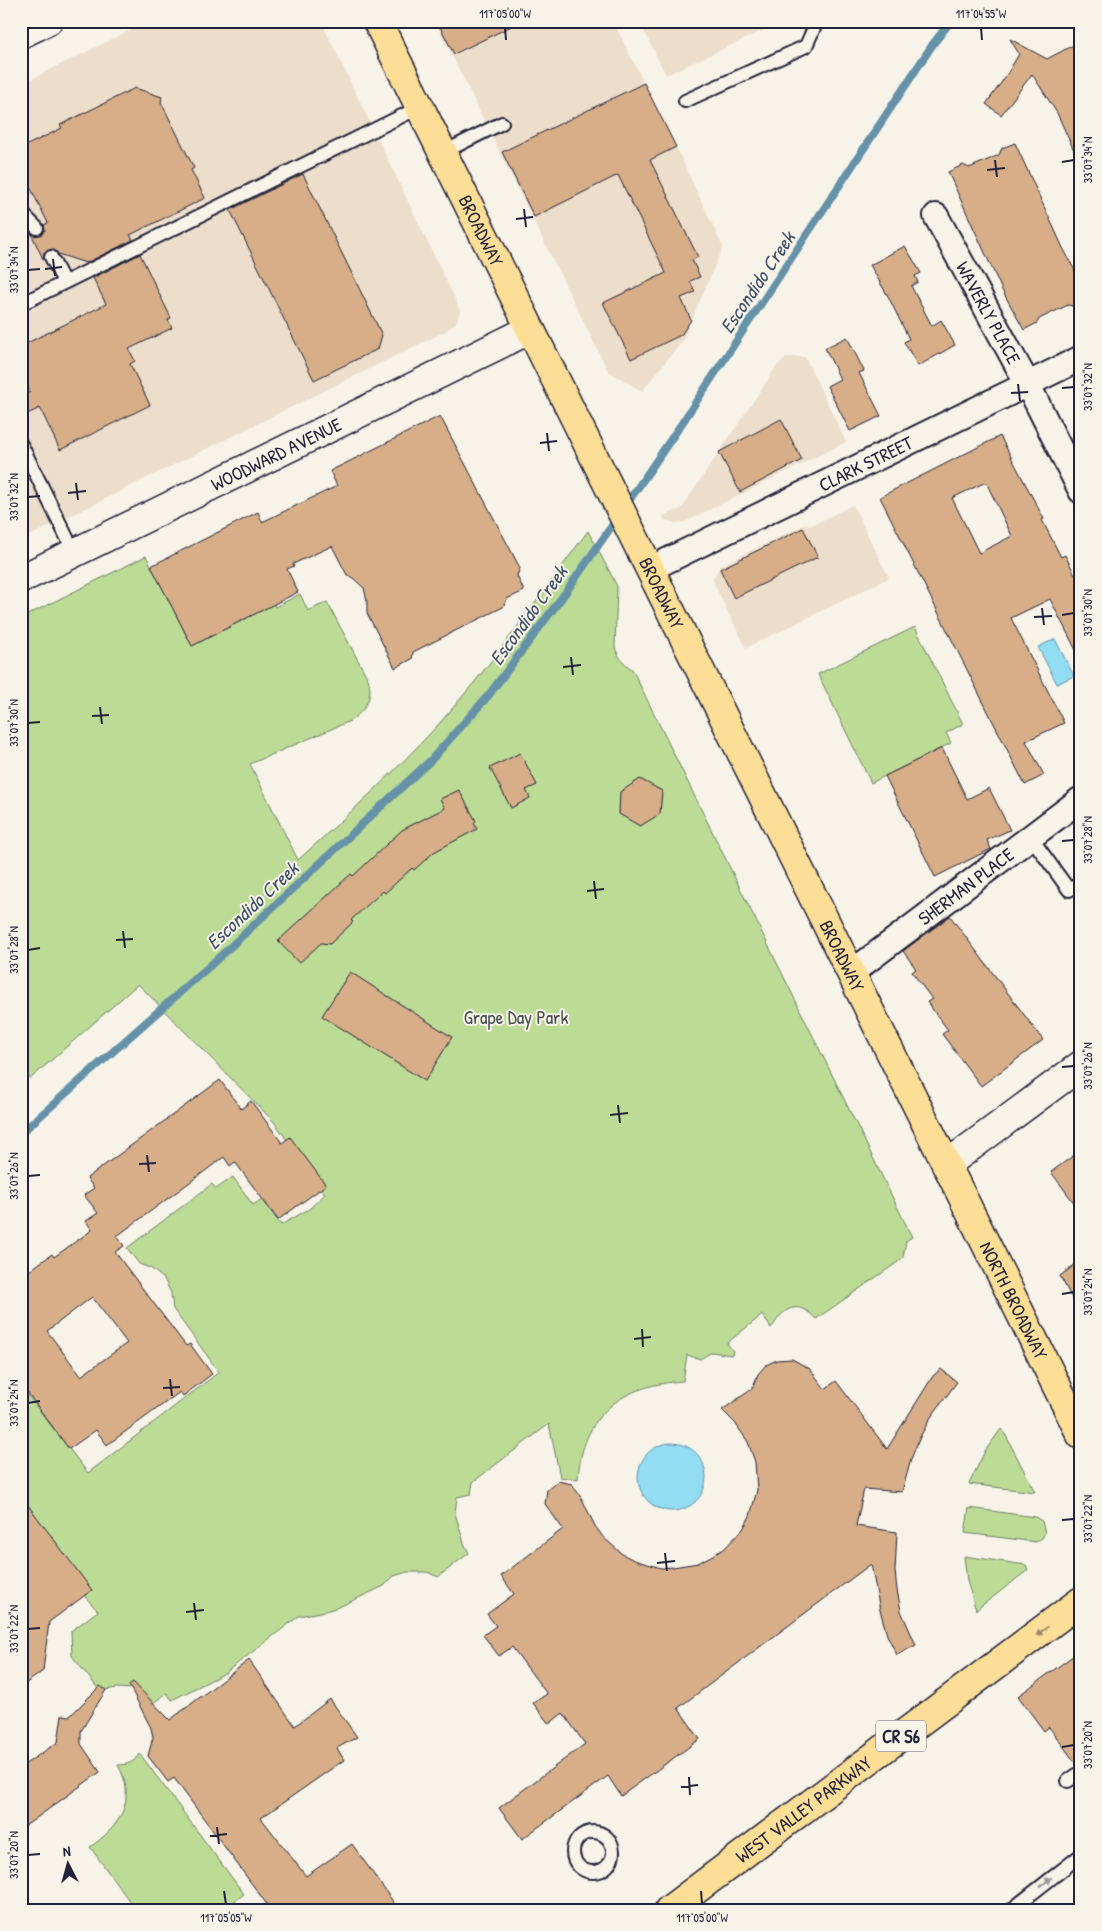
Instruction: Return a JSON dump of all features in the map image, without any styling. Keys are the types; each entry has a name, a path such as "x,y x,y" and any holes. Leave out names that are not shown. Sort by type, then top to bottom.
{"main road":[{"name":"BROADWAY","path":"377,21 529,330 634,536 946,1165"},
{"name":"NORTH BROADWAY","path":"946,1165 1081,1435"},
{"name":"WEST VALLEY PARKWAY","path":"669,1910 1081,1601"}],"street":[{"path":"21,34 48,21"},
{"name":"WAVERLY PLACE","path":"936,216 1028,385 1081,491"},
{"name":"WOODWARD AVENUE","path":"21,579 529,330"},
{"name":"CLARK STREET","path":"650,569 1081,358"},
{"name":"SHERMAN PLACE","path":"851,973 1081,798"},
{"path":"946,1165 1081,1065"}],"lane":[{"path":"685,101 806,46 817,21"},
{"path":"21,304 420,107"},
{"path":"442,153 502,123"},
{"path":"21,212 37,228"},
{"path":"51,257 64,282"},
{"path":"21,444 74,552"},
{"path":"1030,836 1070,890 1081,883"},
{"path":"1068,1781 1081,1772"},
{"path":"1011,1910 1081,1855"}],"shaded area":[{"path":"149,21 321,21 460,311 456,323 444,332 21,540 21,84"},
{"path":"435,21 613,21 676,147 723,247 683,340 642,391 608,371"},
{"path":"639,21 784,21 666,75"},
{"path":"787,357 805,357 846,442 685,522 675,523 665,520 662,516 681,509 777,366"},
{"path":"853,505 889,578 746,648 715,586 713,579 720,566 806,524 810,526"}],"green space":[{"name":"Grape Day Park","path":"588,531 617,586 615,647 618,654 623,662 632,669 912,1237 906,1241 903,1257 898,1262 816,1319 804,1309 795,1308 781,1315 771,1328 762,1315 727,1343 733,1351 732,1355 712,1352 700,1359 687,1355 683,1381 641,1389 609,1407 597,1420 588,1437 581,1456 578,1479 560,1477 549,1424 473,1482 471,1494 457,1497 455,1513 469,1553 438,1577 427,1572 407,1572 394,1576 384,1586 341,1606 299,1616 225,1673 172,1700 167,1693 153,1703 133,1689 117,1688 100,1691 72,1656 71,1631 98,1611 69,1579 21,1509 21,1387 88,1473 219,1372 173,1309 171,1293 164,1279 152,1269 139,1264 127,1248 212,1184 216,1189 233,1177 253,1205 262,1199 281,1225 309,1209 325,1194 275,1123 138,984 30,1079 21,1066 21,618 146,556 192,646 274,604 275,607 300,594 308,611 327,602 368,679 370,692 367,703 360,713 350,721 250,764 298,860 369,795 437,726 496,655"},
{"path":"915,627 963,724 946,733 951,743 871,783 818,674"},
{"path":"1001,1429 1035,1492 969,1484 985,1451"},
{"path":"969,1508 1035,1517 1042,1521 1045,1533 1036,1542 965,1533"},
{"path":"964,1556 1026,1565 1028,1570 976,1610 967,1581"},
{"path":"140,1754 244,1894 223,1910 136,1910 90,1847 117,1822 126,1801 124,1778 118,1765 130,1762"}],"water":[{"path":"1055,639 1074,676 1057,684 1038,647"},
{"path":"679,1443 691,1449 700,1458 706,1470 704,1490 696,1501 679,1511 665,1511 648,1501 640,1490 638,1470 648,1453 659,1445"}],"building":[{"path":"437,21 522,21 454,54"},
{"path":"1010,39 1047,59 1081,41 1081,166 1057,113 1032,74 1001,115 986,104 1019,54"},
{"path":"644,83 676,147 650,160 698,257 692,260 700,277 690,281 695,292 681,298 691,320 681,335 631,359 603,303 666,273 618,175 534,217 502,152"},
{"path":"135,88 162,97 161,102 194,168 191,170 205,198 130,235 133,240 86,263 58,254 52,249 44,252 43,259 31,233 35,236 42,234 45,230 44,225 48,223 21,169 21,148 62,128 60,125"},
{"path":"1015,143 1063,248 1081,282 1081,302 1072,306 1068,305 1039,319 1037,323 1024,330 1002,290 948,172 963,165 969,168 999,155 1002,148"},
{"path":"303,174 382,335 378,349 314,380 230,210"},
{"path":"905,246 921,273 915,276 918,282 911,286 932,326 941,320 955,345 918,366 904,342 909,339 870,265"},
{"path":"140,254 171,318 168,320 172,328 129,349 135,361 130,364 150,405 60,450 40,408 21,417 21,396 30,392 21,374 21,346 106,304 93,278"},
{"path":"847,337 864,371 859,373 881,416 850,431 827,386 840,379 825,348"},
{"path":"440,416 520,568 517,576 524,591 507,599 503,607 413,652 412,659 395,668 367,613 364,588 347,575 332,546 293,564 294,566 287,569 298,592 192,646 151,566 258,512 262,522 337,486 330,471"},
{"path":"781,419 802,460 740,492 719,452"},
{"path":"1000,436 1044,519 1042,520 1061,557 1065,555 1081,586 1081,660 1050,599 1011,618 1064,723 1026,741 1044,775 1025,785 880,497","holes":["986,482 1012,536 979,553 952,498"]},
{"path":"803,528 818,557 734,598 720,569"},
{"path":"942,748 967,799 989,788 1010,830 987,840 991,849 935,877 885,776"},
{"path":"520,753 537,785 526,790 530,798 511,808 490,768"},
{"path":"640,779 662,791 660,814 640,826 619,814 620,792"},
{"path":"459,790 476,821 474,823 477,829 434,852 414,870 412,868 385,893 383,891 351,920 353,922 330,944 321,943 299,963 278,941 351,874 353,876 402,830 445,808 440,799"},
{"path":"950,916 1043,1040 981,1086 942,1034 948,1030 927,1002 932,999 912,972 916,969 903,951"},
{"path":"350,972 452,1037 425,1081 322,1016"},
{"path":"220,1080 241,1109 251,1101 282,1143 290,1137 326,1185 278,1220 235,1162 230,1166 224,1157 117,1236 124,1246 115,1252 186,1346 190,1344 212,1374 183,1396 180,1392 107,1445 96,1430 69,1449 21,1384 21,1277 52,1254 54,1257 92,1230 86,1221 98,1213 84,1195 94,1188 87,1178","holes":["92,1297 127,1343 81,1376 47,1331"]},
{"path":"1081,1150 1081,1212 1051,1172"},
{"path":"1081,1260 1081,1315 1060,1276"},
{"path":"792,1359 810,1369 825,1389 836,1381 887,1449 933,1376 941,1369 957,1382 931,1417 920,1437 911,1459 902,1492 864,1489 856,1526 897,1532 895,1571 897,1590 901,1611 916,1645 897,1655 887,1635 871,1564 678,1708 700,1739 621,1796 608,1776 522,1839 499,1808 585,1744 563,1713 549,1724 533,1703 547,1694 512,1647 499,1656 483,1635 496,1626 487,1614 514,1594 501,1576 563,1529 545,1504 547,1490 558,1481 572,1484 603,1537 622,1554 634,1560 661,1568 698,1563 724,1549 743,1529 750,1516 757,1490 755,1462 748,1442 735,1423 722,1410 752,1389 758,1374 766,1365 777,1360"},
{"path":"21,1496 92,1590 49,1622 43,1671 21,1687"},
{"path":"1081,1650 1081,1764 1077,1765 1049,1727 1044,1731 1018,1696"},
{"path":"249,1660 295,1726 330,1699 357,1737 337,1748 344,1760 261,1818 306,1876 352,1844 399,1910 271,1910 174,1778 168,1782 148,1756 153,1737 151,1728 129,1685 133,1682 170,1720"},
{"path":"100,1686 106,1690 81,1731 81,1744 100,1772 21,1829 21,1767 58,1742 62,1715 70,1716"}],"waterway":[{"name":"Escondido Creek","path":"626,505 933,44 951,21"},
{"name":"Escondido Creek","path":"21,1133 213,963 431,760 488,696 566,592 618,517"}]}
